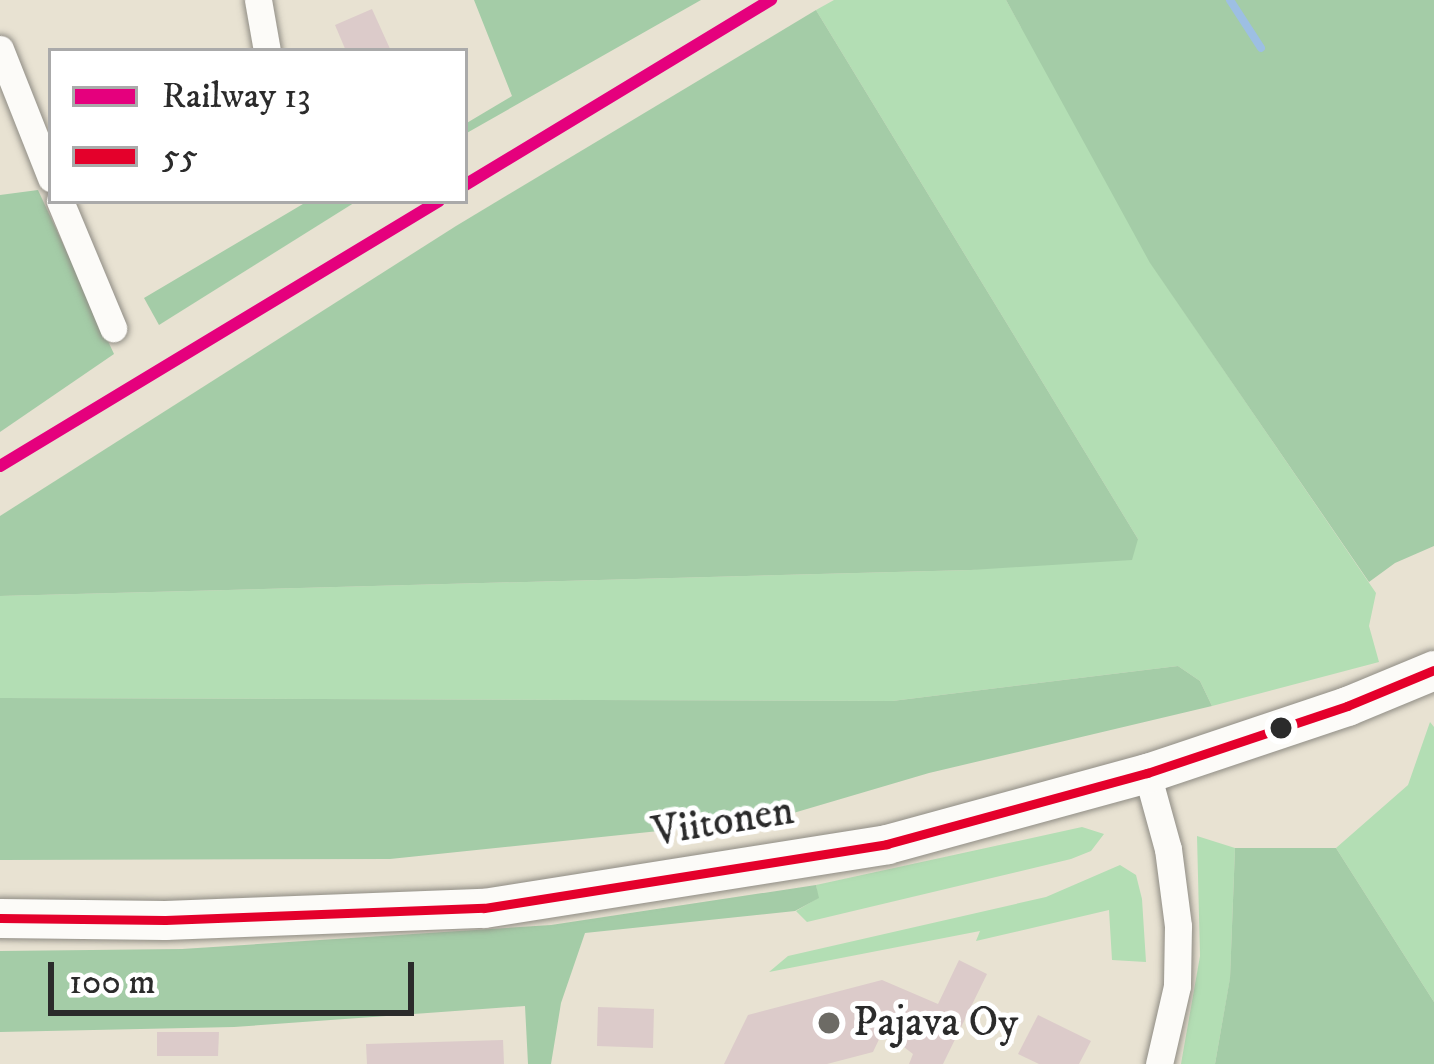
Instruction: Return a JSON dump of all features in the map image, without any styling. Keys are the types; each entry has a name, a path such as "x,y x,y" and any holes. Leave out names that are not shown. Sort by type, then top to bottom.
{"highway":[{"name":"Viitonen","path":"0,918 165,920 484,908 887,844 1147,773 1348,706 1434,670"}],"street":[{"path":"258,0 266,48"},
{"path":"0,49 48,170"},
{"path":"63,207 113,328"},
{"path":"1147,773 1168,850 1178,926 1177,986 1160,1064"}],"green space":[{"path":"474,0 701,0 468,132 468,122 512,96"},
{"path":"834,0 1006,0 1021,27 1434,0 1150,262 1376,593 1369,626 1379,662 1212,706 1200,681 1178,666 892,701 0,698 0,596 971,570 1138,539 816,10"},
{"path":"1006,0 1434,0 1434,546 1395,563 1369,582 1150,263"},
{"path":"816,10 1138,539 1132,560 971,570 0,596 0,516 456,226"},
{"path":"38,190 114,354 0,432 0,195"},
{"path":"303,204 352,204 159,325 144,298"},
{"path":"1178,666 1200,681 1212,706 929,773 773,819 390,859 0,860 0,698 892,701"},
{"path":"1430,722 1434,727 1434,1002 1336,848 1408,785"},
{"path":"1082,827 1104,834 1091,851 1071,859 807,922 796,911 818,898 816,885"},
{"path":"1197,836 1235,848 1230,979 1215,1064 1181,1064 1200,956"},
{"path":"1235,848 1336,848 1434,1002 1434,1064 1215,1064 1230,978"},
{"path":"1120,865 1136,875 1146,962 1112,960 1109,910 976,941 980,931 769,972 788,956 1046,897"},
{"path":"816,885 819,898 795,911 585,933 561,1003 551,1064 528,1064 525,1006 234,1027 0,1032 0,951 182,949 551,925"}],"building":[{"path":"372,9 390,48 345,48 335,25"},
{"name":"Pajava Oy","path":"959,960 987,974 943,1064 909,1064 913,1054 883,1031 873,1052 827,1064 724,1064 748,1015 882,980 938,1004"},
{"path":"598,1007 654,1009 653,1048 597,1046"},
{"path":"1038,1015 1091,1041 1079,1064 1039,1064 1018,1054"},
{"path":"157,1032 219,1032 218,1056 157,1056"},
{"path":"503,1040 504,1064 367,1064 366,1044"}],"waterway":[{"path":"1230,0 1261,48"}],"rail line":[{"name":"13","path":"468,183 771,0"},
{"name":"13","path":"0,466 434,204"}],"transit line":[{"name":"55","path":"0,918 165,920 484,908 887,844 1147,773 1347,706 1434,670"}],"place":[{"name":"Pajava Oy","path":"829,1023"}]}
